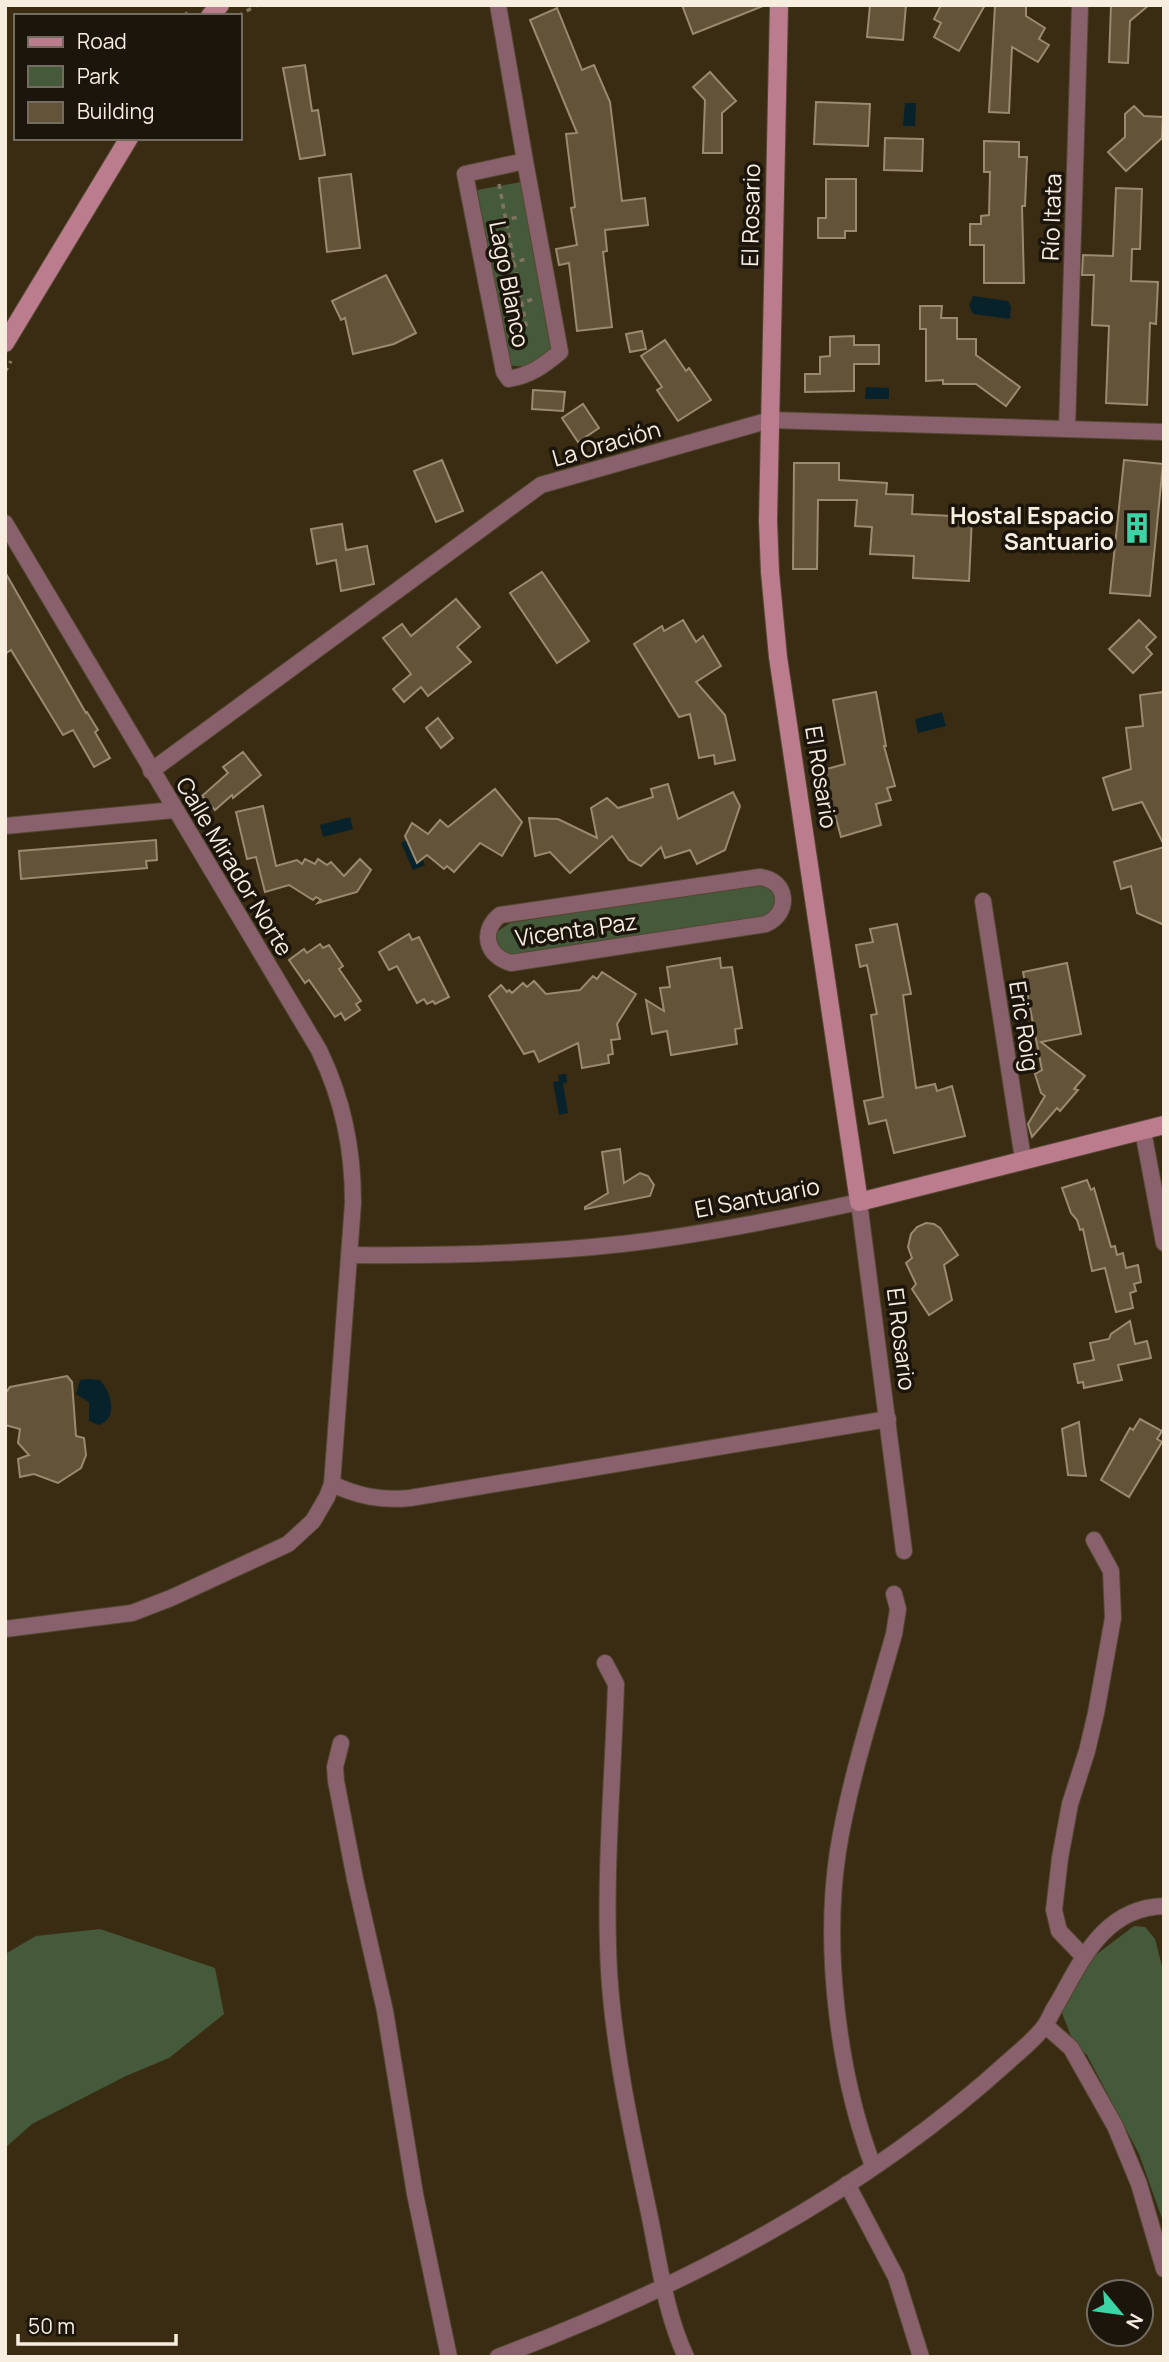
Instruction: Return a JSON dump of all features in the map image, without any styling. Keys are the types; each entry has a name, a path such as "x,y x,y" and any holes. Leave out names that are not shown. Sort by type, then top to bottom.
{"street":[{"name":"Lago Blanco","path":"498,5 560,352 539,370 509,379 504,372 465,174 525,161"},
{"name":"El Rosario","path":"779,5 768,521 773,614 859,1202 904,1550"},
{"name":"Río Itata","path":"1067,429 1080,5"},
{"path":"5,343 128,140"},
{"name":"La Oración","path":"151,771 541,485 770,420 1164,432"},
{"name":"Calle Mirador Norte","path":"5,523 307,1029 329,1072 341,1106 350,1146 354,1203 331,1484"},
{"path":"5,825 174,810"},
{"name":"Vicenta Paz","path":"760,877 774,881 784,898 784,905 778,917 766,923 511,963 503,961 491,950 488,942 487,934 494,920 500,915 513,913 760,877"},
{"path":"784,898 814,893"},
{"name":"Eric Roig","path":"983,901 1023,1159"},
{"name":"El Santuario","path":"350,1255 487,1255 624,1244 703,1233 859,1202 1164,1125"},
{"path":"1143,1130 1164,1243"},
{"path":"5,1629 132,1613 181,1594 288,1544 313,1521 331,1484 376,1499 410,1498 888,1419"},
{"path":"1084,1957 1059,1931 1054,1910 1068,1817 1096,1713 1113,1618 1111,1571 1094,1540"},
{"path":"873,2166 857,2119 842,2042 834,1977 831,1914 838,1850 847,1804 894,1634 898,1609 894,1594"},
{"path":"605,1663 616,1684 607,1883 611,1987 632,2126 663,2288 686,2357"},
{"path":"341,1743 335,1767 336,1780 385,2011 415,2194 449,2357"},
{"path":"498,2357 663,2288 759,2237 847,2184 1002,2068 1046,2025 1091,1945 1114,1922 1139,1910 1164,1906"},
{"path":"1046,2025 1071,2048 1115,2126 1139,2184 1164,2269"},
{"path":"847,2184 896,2277 921,2357"}],"path":[{"path":"241,14 257,5"},
{"path":"496,168 527,330"},
{"path":"475,226 535,215"},
{"path":"484,270 542,255"},
{"path":"492,309 550,296"}],"green space":[{"path":"521,182 552,347 533,363 517,366 509,365 477,190"},
{"path":"753,883 767,886 774,896 772,907 762,917 513,956 504,954 495,941 498,931 510,923"},
{"path":"1134,1926 1145,1927 1155,1939 1164,1974 1164,2224 1139,2154 1087,2055 1074,2044 1062,2013 1093,1957"},
{"path":"100,1929 215,1968 224,2014 169,2058 126,2076 32,2124 5,2148 5,1954 36,1936"}],"water":[{"path":"905,103 916,103 915,126 903,126"},
{"path":"973,296 1008,301 1011,307 1010,319 973,314 969,305"},
{"path":"866,387 889,388 889,399 865,399"},
{"path":"942,712 946,726 918,733 915,719"},
{"path":"350,817 353,829 323,837 320,825"},
{"path":"414,837 425,865 413,870 401,843"},
{"path":"566,1074 567,1082 563,1084 568,1113 559,1115 553,1082 559,1081 558,1075"},
{"path":"80,1380 100,1380 110,1398 109,1417 99,1425 89,1421 89,1402 76,1394"}],"building":[{"path":"682,5 763,5 763,6 693,34"},
{"path":"870,5 906,5 903,40 867,37"},
{"path":"941,5 985,5 959,51 934,37 941,23 934,19"},
{"path":"995,5 1026,5 1026,16 1045,28 1039,39 1049,45 1038,62 1012,47 1009,113 989,112"},
{"path":"1111,5 1149,5 1130,21 1128,63 1109,62"},
{"path":"557,8 582,70 594,65 610,102 622,201 645,198 648,225 605,230 607,251 603,252 612,327 577,331 569,263 559,265 556,249 577,245 571,208 575,207 566,134 577,133 530,20"},
{"path":"305,65 312,111 318,110 325,155 300,159 283,68"},
{"path":"710,72 736,101 722,113 722,153 703,153 705,100 693,87"},
{"path":"816,102 870,104 868,146 814,144"},
{"path":"1134,106 1144,116 1163,117 1162,138 1126,171 1108,152 1125,137 1125,114"},
{"path":"885,138 923,139 922,171 884,170"},
{"path":"984,141 1019,142 1019,157 1027,157 1025,206 1022,206 1024,283 984,283 984,245 970,245 970,224 981,224 981,216 989,215 990,172 984,172"},
{"path":"351,174 360,248 327,252 319,178"},
{"path":"826,179 856,179 856,231 845,231 845,238 818,238 818,218 826,218"},
{"path":"1116,188 1142,189 1140,249 1132,249 1131,281 1158,282 1156,324 1150,323 1147,405 1106,403 1109,326 1092,325 1094,275 1082,275 1083,255 1113,256"},
{"path":"386,275 416,333 394,344 353,354 345,318 341,320 332,301"},
{"path":"920,306 942,306 941,318 957,318 957,339 976,339 976,355 1020,387 1006,406 976,384 926,381 926,329 920,329"},
{"path":"642,331 646,349 630,352 626,334"},
{"path":"854,336 854,345 879,345 879,364 854,364 854,391 805,392 805,374 820,374 820,357 830,356 830,337"},
{"path":"665,340 686,371 689,368 711,400 678,421 657,390 662,387 641,356"},
{"path":"533,390 565,392 563,411 532,409"},
{"path":"583,404 599,428 578,442 562,418"},
{"path":"442,460 463,511 436,522 414,471"},
{"name":"Hostal Espacio Santuario","path":"1124,460 1163,464 1150,596 1110,593"},
{"path":"794,463 839,463 839,480 887,483 886,494 913,495 912,514 972,517 969,581 913,578 914,556 870,554 872,527 855,526 857,500 818,500 817,569 793,569"},
{"path":"342,524 346,550 367,546 374,584 341,591 336,560 317,564 311,529"},
{"path":"5,572 98,730 95,732 110,758 94,767 73,730 63,735 11,650 5,654"},
{"path":"542,572 589,641 557,663 510,593"},
{"path":"456,599 480,627 457,647 471,662 428,696 421,687 404,702 393,689 411,674 383,638 402,624 411,636"},
{"path":"683,620 696,642 703,636 721,666 696,682 725,715 735,760 715,764 714,755 699,758 690,714 679,717 634,644 662,626 664,631"},
{"path":"1139,620 1156,637 1146,647 1152,654 1133,673 1109,649"},
{"path":"876,692 884,746 895,786 887,788 891,800 876,804 881,825 841,837 823,770 845,764 833,700"},
{"path":"1164,692 1164,845 1142,802 1113,810 1103,778 1131,769 1126,728 1143,726 1140,695"},
{"path":"438,718 453,738 441,748 426,728"},
{"path":"243,752 261,775 215,810 202,796 228,773 223,767"},
{"path":"668,784 678,819 733,792 740,806 725,850 697,864 690,850 665,858 661,847 641,866 629,860 612,836 570,873 550,852 535,856 529,818 558,819 597,838 591,808 607,798 618,808 653,797 651,789"},
{"path":"495,789 522,822 502,856 480,843 454,872 447,866 444,869 427,855 417,863 405,836 412,823 428,834 440,820 448,827"},
{"path":"263,806 276,866 297,860 302,864 305,859 315,864 318,859 327,865 331,862 344,876 360,859 371,870 357,892 318,903 321,900 316,897 313,900 289,885 265,892 256,857 247,859 236,812"},
{"path":"156,840 157,860 146,861 147,868 21,879 19,851"},
{"path":"1164,847 1164,925 1137,913 1131,886 1121,889 1114,862"},
{"path":"897,924 911,994 903,995 916,1088 935,1084 937,1091 952,1086 965,1136 894,1153 886,1120 869,1124 864,1101 883,1097 871,1015 877,1014 867,965 860,967 856,945 873,942 870,929"},
{"path":"409,934 412,940 419,937 449,997 435,1004 433,1001 427,1004 424,999 417,1003 397,966 389,970 379,952"},
{"path":"320,944 323,948 329,945 343,966 339,969 361,1001 356,1004 360,1010 345,1020 341,1013 335,1017 309,980 305,983 289,960 304,949 307,953"},
{"path":"720,958 721,968 732,967 742,1028 735,1029 737,1044 671,1055 667,1031 652,1034 646,1000 664,1011 660,988 670,987 667,967"},
{"path":"1067,963 1081,1034 1041,1042 1085,1076 1074,1089 1078,1090 1060,1111 1057,1108 1032,1137 1028,1124 1045,1096 1041,1093 1035,1074 1042,1070 1023,972"},
{"path":"602,972 636,994 617,1024 620,1039 611,1040 613,1054 608,1055 609,1063 582,1068 578,1043 539,1062 534,1051 524,1054 489,996 501,985 507,992 509,990 512,993 523,983 527,987 534,981 546,994 580,990 593,976 597,979"},
{"path":"620,1149 624,1183 640,1173 648,1176 654,1185 650,1196 585,1209 608,1193 602,1152"},
{"path":"1087,1180 1091,1190 1094,1188 1111,1247 1115,1246 1117,1255 1123,1253 1126,1268 1138,1265 1141,1282 1134,1284 1136,1291 1130,1293 1133,1308 1116,1312 1105,1268 1092,1271 1083,1229 1080,1230 1071,1213 1062,1188"},
{"path":"926,1223 940,1228 958,1255 944,1265 952,1300 929,1315 912,1289 916,1284 906,1263 912,1258 908,1247 911,1234"},
{"path":"1130,1321 1135,1344 1147,1341 1151,1358 1118,1365 1122,1380 1084,1388 1083,1382 1078,1383 1074,1364 1094,1360 1090,1343 1109,1339 1111,1334"},
{"path":"67,1376 72,1382 76,1436 84,1438 86,1455 81,1468 58,1483 34,1474 20,1477 18,1459 29,1455 18,1443 20,1429 5,1425 5,1394 10,1387"},
{"path":"1140,1419 1162,1431 1157,1439 1162,1442 1129,1497 1101,1480 1130,1428 1133,1430"},
{"path":"1079,1422 1086,1476 1068,1475 1062,1429"}],"place":[{"name":"Hostal Espacio Santuario","path":"1137,528"}]}
